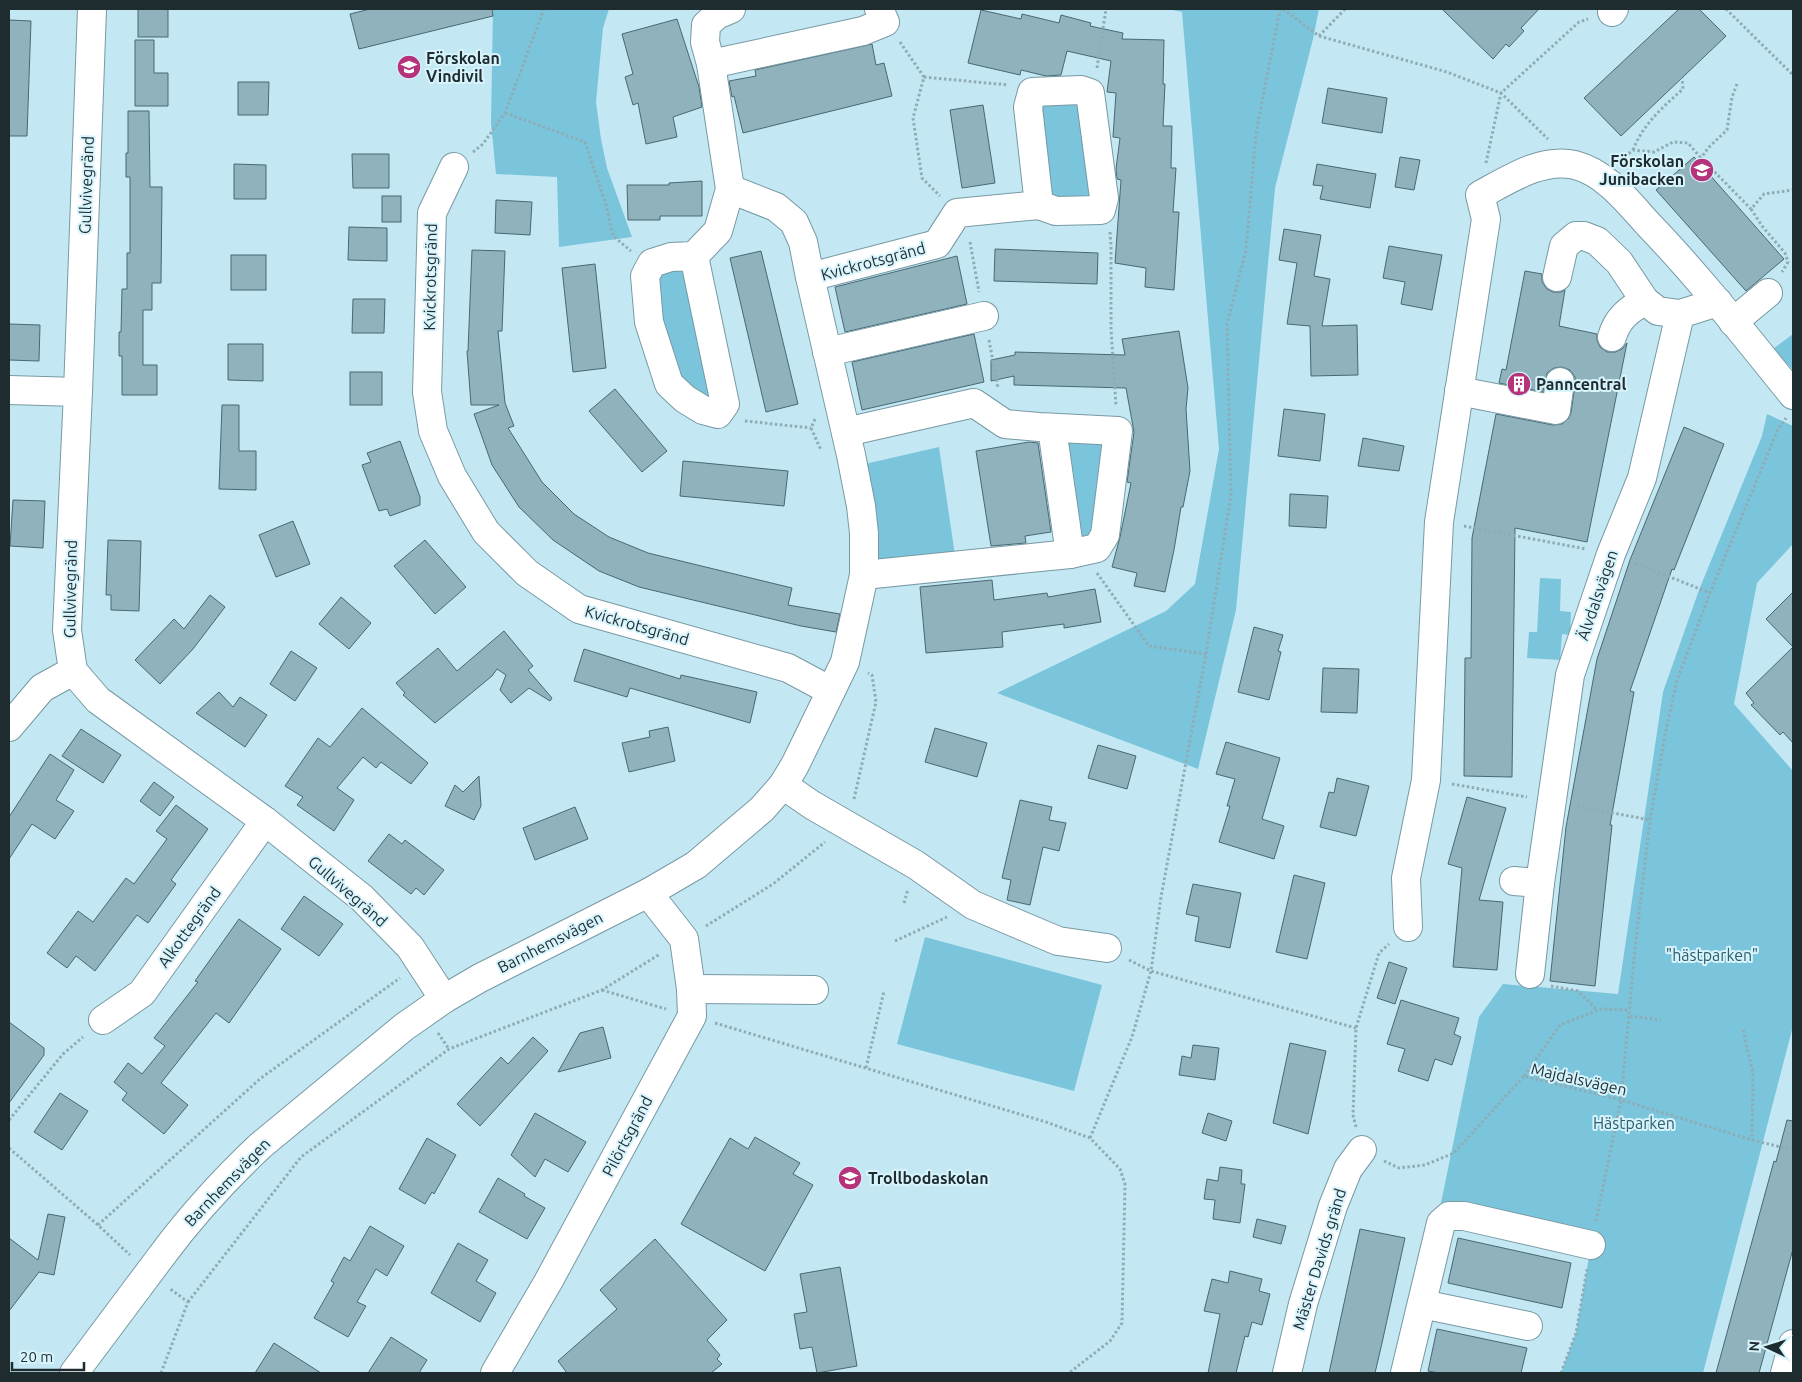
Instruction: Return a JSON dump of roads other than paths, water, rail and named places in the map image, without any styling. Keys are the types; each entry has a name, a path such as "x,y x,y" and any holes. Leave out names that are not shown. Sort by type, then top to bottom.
{"street":[{"name":"Gullvivegränd","path":"92,9 67,630 73,671 98,700 265,821 362,898 410,947 434,1006"},
{"path":"694,256 726,404 718,414 704,410 685,399 670,384 649,322 645,276 652,263 671,258 694,256 718,231 730,188 711,64 705,42 706,25 717,15 731,9"},
{"path":"711,64 863,31 885,22 879,9"},
{"name":"Kvickrotsgränd","path":"810,277 937,244 958,213 1039,205 1056,211 1102,210 1104,198 1090,92 1081,90 1032,92 1028,107 1039,205"},
{"path":"1408,927 1406,878 1426,780 1439,522 1486,219 1480,195 1544,164 1574,165 1592,171 1616,190 1689,267 1726,312 1791,405"},
{"name":"Kvickrotsgränd","path":"454,166 432,213 427,392 433,431 452,476 486,532 527,573 579,609 788,668 831,691"},
{"name":"Kvickrotsgränd","path":"730,188 776,207 794,222 803,242 846,432 861,506 864,532 864,575 845,662 795,765 783,785"},
{"path":"1557,277 1564,246 1576,236 1584,236 1597,241 1619,262 1645,301 1658,311 1680,314 1726,312 1768,293"},
{"path":"1612,337 1614,330 1628,310 1645,301"},
{"name":"Älvdalsvägen","path":"1530,973 1527,882 1570,675 1611,554 1642,478 1680,314"},
{"path":"827,352 984,316"},
{"path":"1459,391 1556,410 1560,382"},
{"path":"9,390 78,392"},
{"path":"846,432 974,403 1006,424 1118,431 1105,536 1097,548 1070,554 864,575"},
{"path":"1052,428 1070,554"},
{"path":"9,727 42,688 73,671"},
{"path":"783,785 846,825 916,865 974,905 1058,941 1107,948"},
{"name":"Barnhemsvägen","path":"74,1373 152,1286 163,1254 184,1226 260,1146 404,1027 434,1006 480,978 648,893 696,865 762,809 783,785"},
{"name":"Alkottegränd","path":"103,1020 142,992 265,821"},
{"path":"648,893 684,939 691,989 814,990"},
{"name":"Pilörtsgränd","path":"495,1373 548,1282 692,1016 691,989"},
{"name":"Mäster Davids gränd","path":"1287,1373 1303,1304 1333,1206 1348,1169 1362,1150"},
{"path":"1406,1373 1441,1222 1449,1216 1464,1216 1592,1245"},
{"path":"1422,1304 1528,1326"},
{"path":"1785,1373 1793,1344"}],"place":[{"name":"Förskolan Vindivil","path":"409,67"},
{"name":"Förskolan Junibacken","path":"1702,170"},
{"name":"Panncentral","path":"1519,384"},
{"name":"Trollbodaskolan","path":"850,1178"}],"park label":[{"name":"\"hästparken\"","path":"1712,955"},
{"name":"Hästparken","path":"1634,1123"}]}
